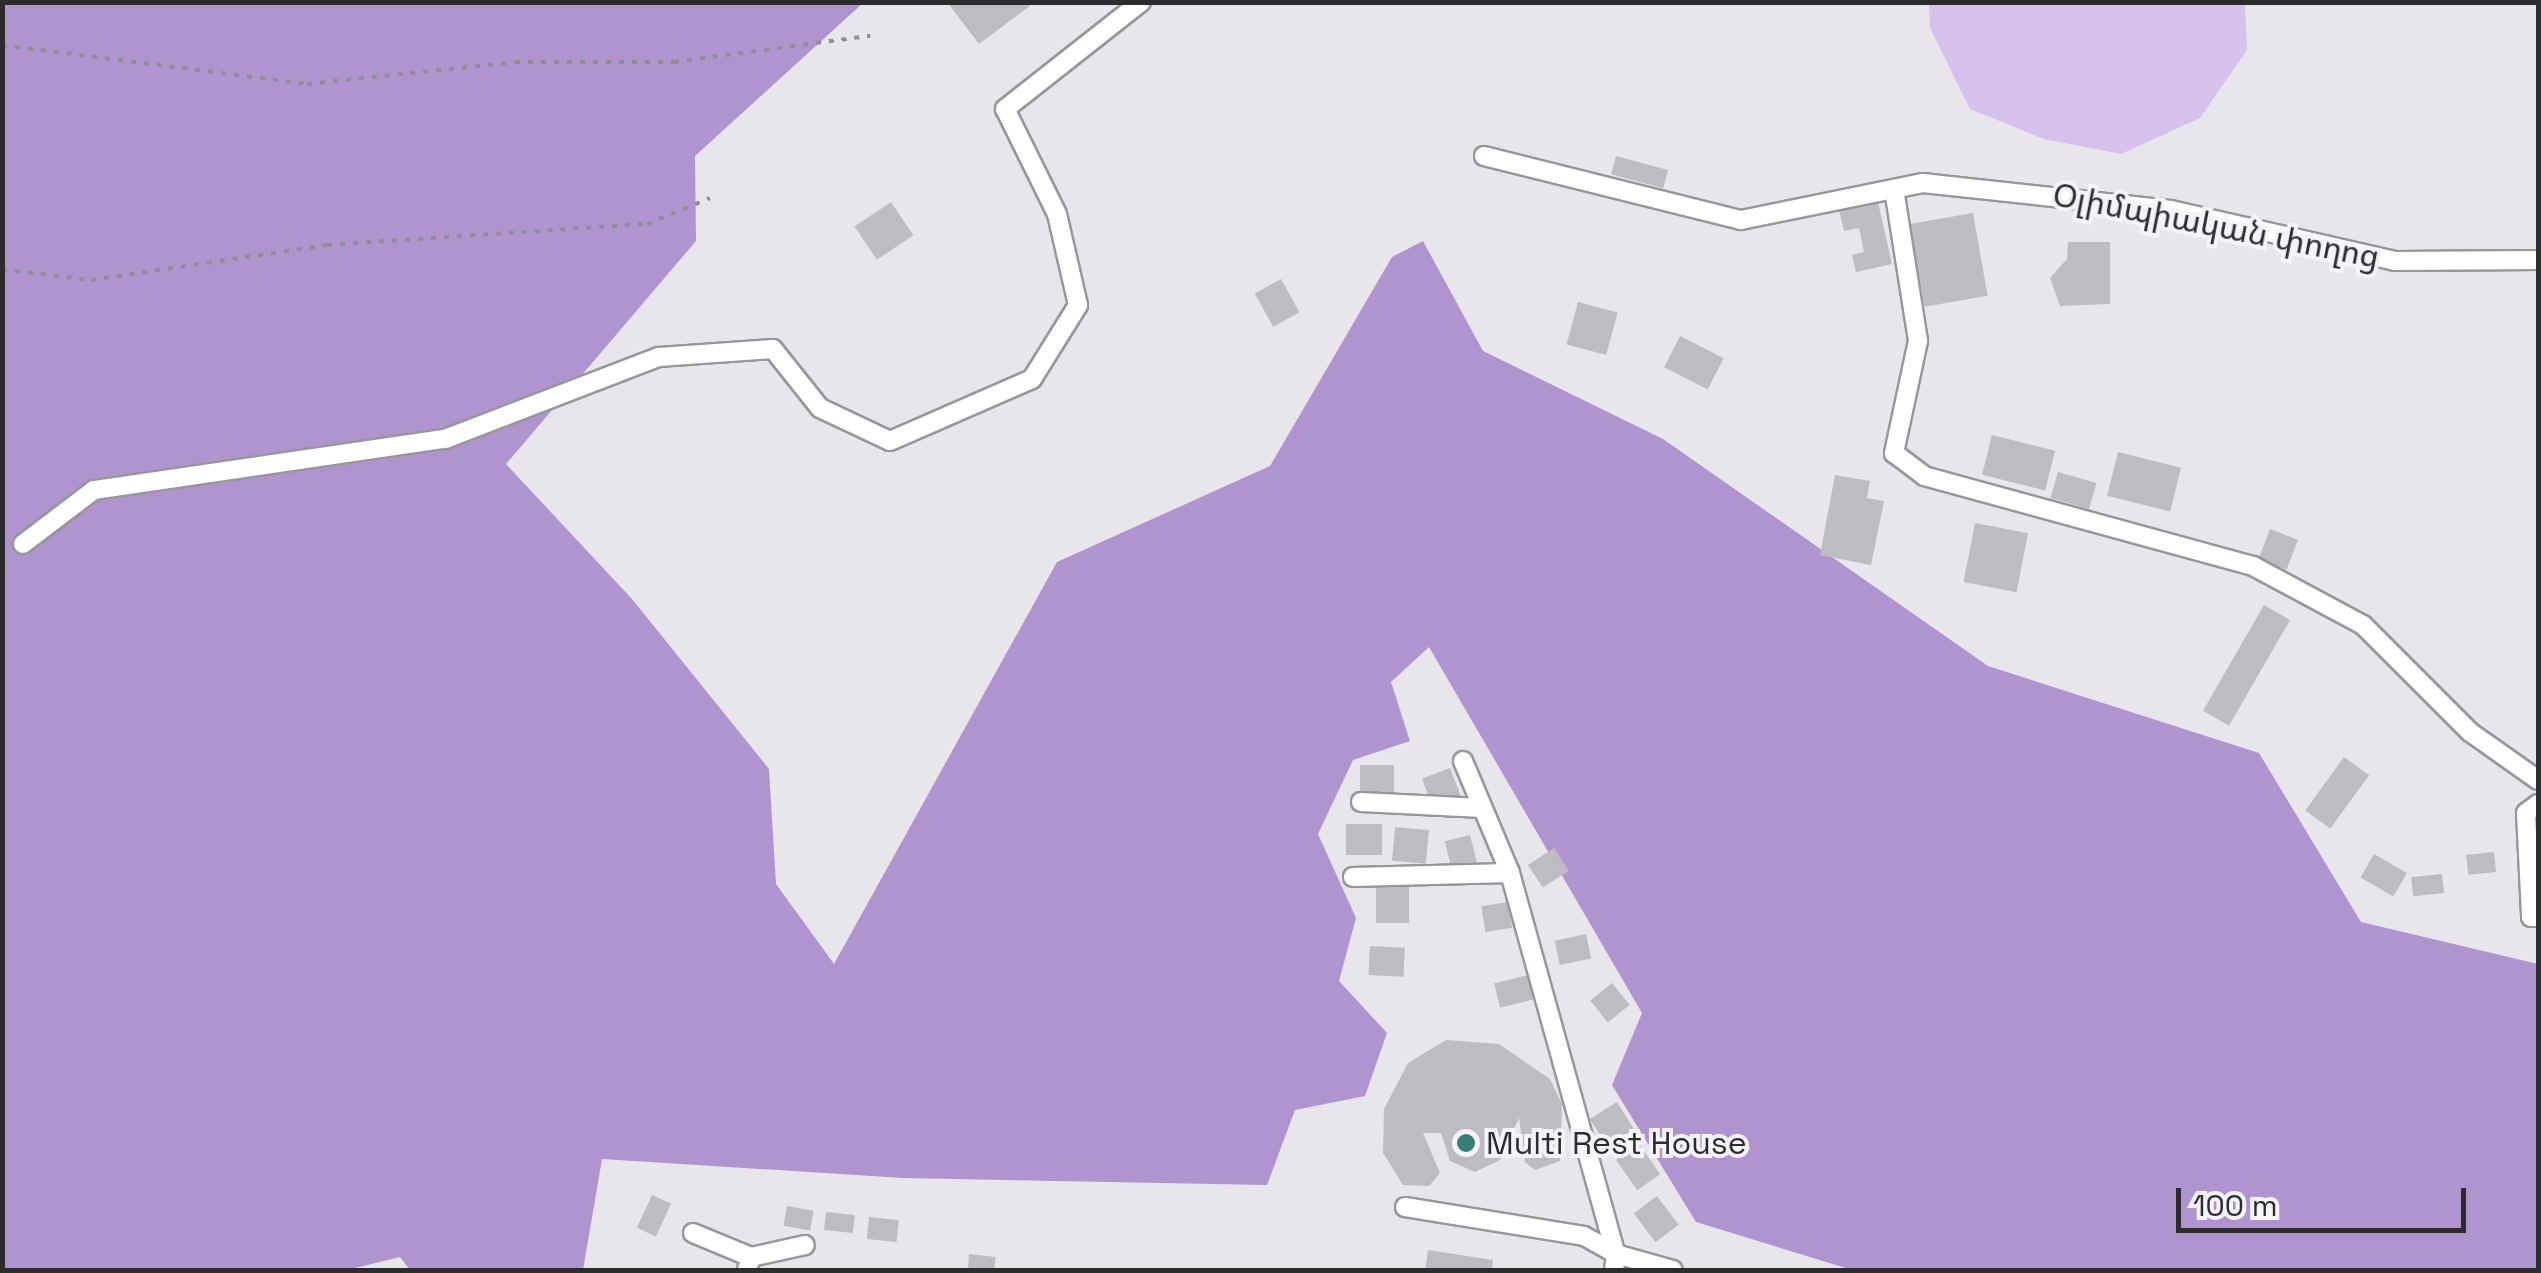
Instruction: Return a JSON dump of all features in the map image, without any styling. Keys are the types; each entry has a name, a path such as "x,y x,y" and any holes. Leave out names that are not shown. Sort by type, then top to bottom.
{"street":[{"path":"23,544 94,490 445,439 659,357 773,350 820,408 890,442 1032,380 1078,305 1057,214 1006,109 1141,2"},
{"name":"Օլիմպիական փողոց","path":"1484,156 1741,220 1894,188 2025,189 2395,261 2538,260"},
{"path":"1894,188 1918,341 1894,454 1924,476 2252,566 2363,625 2470,732 2538,780"},
{"path":"1464,761 1510,872 1615,1262"},
{"path":"1361,802 1482,808"},
{"path":"2538,804 2526,812 2531,917 2538,917"},
{"path":"1353,877 1510,872"},
{"path":"1405,1207 1584,1236 1615,1262 1673,1270"},
{"path":"693,1232 749,1264 805,1245"}],"path":[{"path":"2,46 307,84 515,62 674,62 870,36"},
{"path":"2,269 90,280 328,244 647,224 710,198"}],"shaded area":[{"path":"2,3 863,3 695,156 696,241 506,464 632,599 769,769 776,884 834,964 1057,562 1270,466 1392,257 1423,241 1483,351 1663,439 1988,666 2259,753 2361,922 2538,964 2538,1270 1852,1270 1696,1222 1612,1085 1642,1013 1429,647 1391,682 1410,741 1353,760 1318,834 1356,918 1339,981 1387,1033 1365,1096 1295,1110 1267,1185 903,1178 602,1159 583,1270 410,1270 400,1257 347,1270 3,1270"},
{"path":"1929,3 2245,3 2247,50 2200,118 2121,154 2044,139 1970,109 1930,28"}],"building":[{"path":"947,2 1035,2 979,44"},
{"path":"1616,156 1668,170 1663,188 1611,174"},
{"path":"891,202 913,235 877,260 855,227"},
{"path":"1878,202 1892,264 1856,272 1852,255 1864,252 1859,228 1844,231 1839,210"},
{"path":"1973,213 1988,296 1925,307 1910,224"},
{"path":"2068,242 2110,242 2110,304 2060,306 2050,278 2067,259"},
{"path":"1281,279 1299,312 1273,327 1255,294"},
{"path":"1578,302 1618,313 1606,355 1567,345"},
{"path":"1680,336 1724,358 1708,389 1664,367"},
{"path":"1992,435 2055,451 2045,491 1982,475"},
{"path":"2118,452 2181,468 2170,511 2107,496"},
{"path":"2058,472 2096,483 2089,509 2051,498"},
{"path":"1835,475 1870,481 1867,498 1884,501 1871,565 1820,555"},
{"path":"1975,523 2028,533 2017,592 1964,582"},
{"path":"2270,529 2298,540 2287,570 2259,559"},
{"path":"2264,605 2290,620 2229,726 2203,711"},
{"path":"2344,757 2369,775 2330,829 2305,810"},
{"path":"1360,765 1394,765 1394,798 1360,798"},
{"path":"1450,768 1461,797 1433,808 1422,779"},
{"path":"1346,824 1382,824 1382,855 1346,855"},
{"path":"1395,827 1429,830 1426,864 1392,861"},
{"path":"1470,835 1478,867 1453,873 1445,841"},
{"path":"1554,848 1569,871 1543,888 1528,865"},
{"path":"2494,852 2496,872 2468,875 2466,855"},
{"path":"2374,854 2407,873 2393,896 2360,877"},
{"path":"2442,874 2444,893 2413,896 2411,877"},
{"path":"1376,886 1409,886 1409,923 1376,923"},
{"path":"1508,902 1512,928 1485,932 1481,906"},
{"path":"1586,934 1591,958 1560,965 1555,941"},
{"path":"1370,946 1405,948 1403,977 1368,975"},
{"path":"1528,975 1534,999 1500,1008 1494,983"},
{"path":"1612,983 1630,1005 1608,1022 1590,1001"},
{"path":"1446,1040 1499,1044 1550,1079 1562,1104 1560,1161 1535,1170 1525,1162 1519,1118 1500,1160 1475,1172 1450,1161 1441,1133 1423,1133 1440,1173 1429,1186 1403,1185 1383,1153 1384,1109 1408,1063"},
{"path":"1617,1102 1634,1129 1607,1146 1590,1119"},
{"path":"1639,1144 1660,1174 1637,1190 1616,1160"},
{"path":"652,1195 671,1204 656,1237 637,1228"},
{"path":"1657,1196 1679,1225 1656,1242 1634,1213"},
{"path":"787,1206 814,1211 810,1230 784,1226"},
{"path":"826,1212 855,1215 853,1233 824,1230"},
{"path":"869,1217 899,1220 897,1242 867,1239"},
{"path":"1428,1250 1493,1260 1492,1270 1425,1270"},
{"path":"969,1254 996,1257 994,1270 968,1270"}],"place":[{"name":"Multi Rest House","path":"1466,1143"}]}
